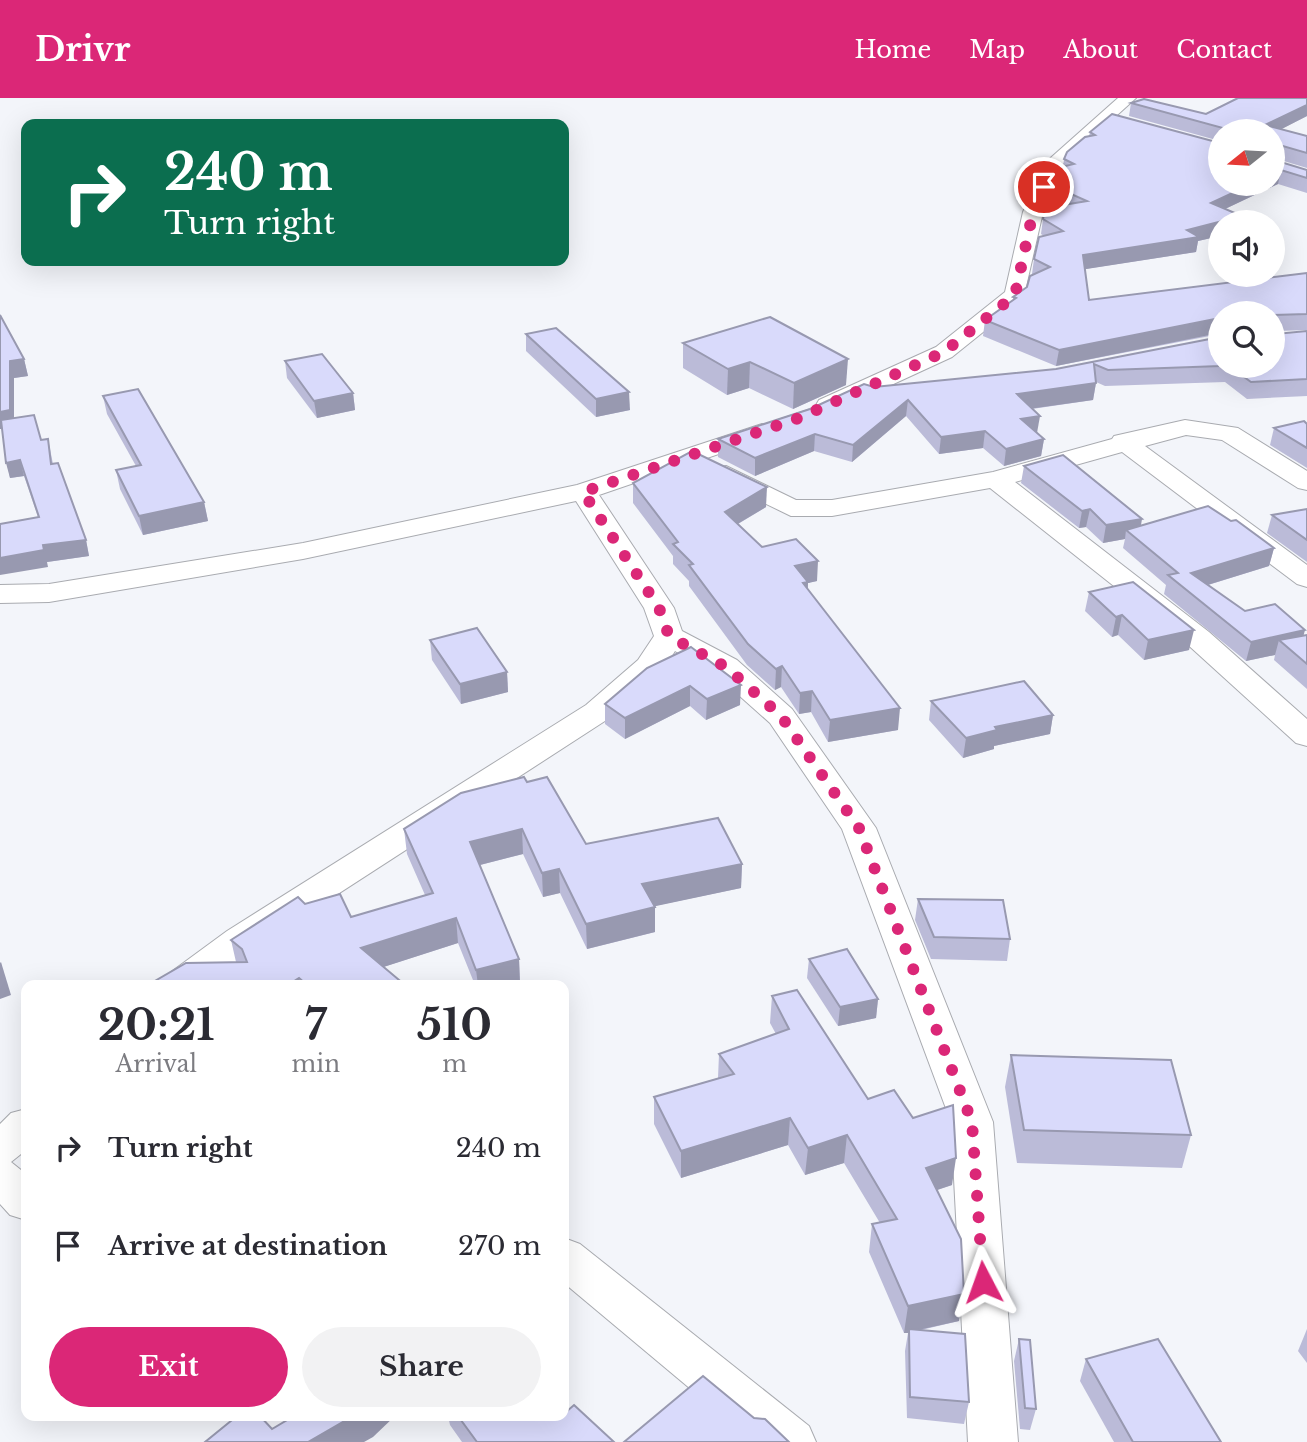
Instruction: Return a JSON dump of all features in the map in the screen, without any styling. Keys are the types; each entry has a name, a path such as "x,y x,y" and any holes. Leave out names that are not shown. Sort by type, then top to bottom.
{"street":[{"path":"810,413 944,352 1015,295 1033,212 1055,162 1118,121 1128,98"},
{"path":"845,397 915,390"},
{"path":"0,594 50,593 303,551 583,492 786,422"},
{"path":"689,456 791,508 832,508 995,479 1185,427 1229,433 1307,482"},
{"path":"1124,442 1307,578"},
{"path":"995,479 1198,638 1307,736"},
{"path":"583,492 659,608 669,636 726,667 781,716 859,828 972,1122 993,1442"},
{"path":"206,979 240,940 597,712 650,666 669,636"},
{"path":"0,1149 21,1130"},
{"path":"0,1175 21,1197"},
{"path":"569,1261 790,1442"}],"building":[{"path":"1238,98 1307,98 1307,105 1278,119 1208,119 1208,124 1131,103 1144,99 1206,114"},
{"path":"1112,114 1208,140 1208,196 1226,196 1211,203 1228,210 1208,210 1208,225 1187,230 1199,237 1083,255 1089,300 1208,285 1285,287 1285,276 1307,273 1307,314 1285,315 1285,301 1208,301 1208,320 1059,350 985,320 1016,298 1013,297 1027,287 1030,276 1050,267 1034,259 1039,237 1063,231 1043,219 1045,208 1087,201 1053,186 1061,167 1074,164 1064,159 1067,152 1085,137 1095,135 1090,132"},
{"path":"1285,130 1307,136 1307,153 1285,147"},
{"path":"1285,163 1307,170 1307,178 1285,171"},
{"path":"0,315 24,359 10,361 10,410 0,412"},
{"path":"770,317 848,359 794,383 750,362 728,369 683,343"},
{"path":"556,328 629,392 596,399 526,334"},
{"path":"1307,331 1307,379 1251,382 1246,378 1285,378 1285,333"},
{"path":"1208,339 1208,366 1108,370 1094,364 1096,383 1017,394 1040,416 1021,419 1044,439 1006,449 985,431 941,437 908,400 853,445 815,434 755,458 718,439 810,409 864,384 874,387 1056,369"},
{"path":"322,354 353,393 314,401 285,361"},
{"path":"138,389 204,502 139,516 116,470 141,465 103,396"},
{"path":"34,415 41,440 48,439 51,464 58,463 86,540 43,545 44,550 0,558 0,524 39,517 20,460 6,463 1,420"},
{"path":"1304,421 1307,424 1307,448 1274,428"},
{"path":"692,451 767,487 725,512 762,547 796,539 818,561 795,566 808,582 803,583 900,708 830,720 812,691 800,693 782,666 776,669 748,644 689,565 693,564 673,544 678,542 633,483"},
{"path":"1063,455 1142,519 1106,525 1090,509 1082,511 1024,466"},
{"path":"1208,506 1231,521 1236,520 1274,548 1191,573 1245,611 1275,604 1305,630 1251,642 1168,575 1178,573 1126,530"},
{"path":"1307,509 1307,540 1272,515"},
{"path":"1133,582 1194,630 1148,640 1122,615 1116,617 1089,592"},
{"path":"477,628 507,672 460,684 430,640"},
{"path":"1307,635 1307,664 1279,640"},
{"path":"691,647 741,685 707,699 690,686 625,718 605,704 647,668"},
{"path":"1024,681 1053,715 995,727 997,730 966,738 931,701"},
{"path":"524,777 527,782 547,777 586,844 718,818 742,864 642,884 655,907 586,924 559,869 542,873 522,829 470,842 519,959 476,970 456,918 361,948 399,980 157,980 186,963 247,962 242,949 231,940 298,897 305,904 340,894 351,917 433,893 404,829 461,793"},
{"path":"918,899 1003,900 1010,939 934,937"},
{"path":"847,949 878,999 840,1007 809,959"},
{"path":"797,990 868,1099 894,1090 913,1118 953,1105 956,1158 926,1168 961,1239 964,1294 908,1306 872,1224 897,1219 847,1135 808,1148 790,1118 681,1151 654,1097 734,1074 719,1054 789,1029 772,996"},
{"path":"1011,1055 1171,1060 1191,1135 1024,1130"},
{"path":"909,1329 965,1334 969,1402 910,1397"},
{"path":"1019,1339 1030,1340 1036,1409 1025,1408"},
{"path":"1158,1339 1221,1442 1133,1442 1086,1359"},
{"path":"703,1376 754,1418 765,1419 789,1442 624,1442"},
{"path":"574,1405 614,1442 477,1442 462,1421 569,1421 569,1409"},
{"path":"231,1421 265,1421 272,1429 286,1421 344,1421 308,1442 205,1442"}],"route":[{"path":"983,1282 972,1122 859,828 781,716 726,667 669,636 659,608 583,492 799,418 944,352 1015,295 1033,212 1044,187"}]}
